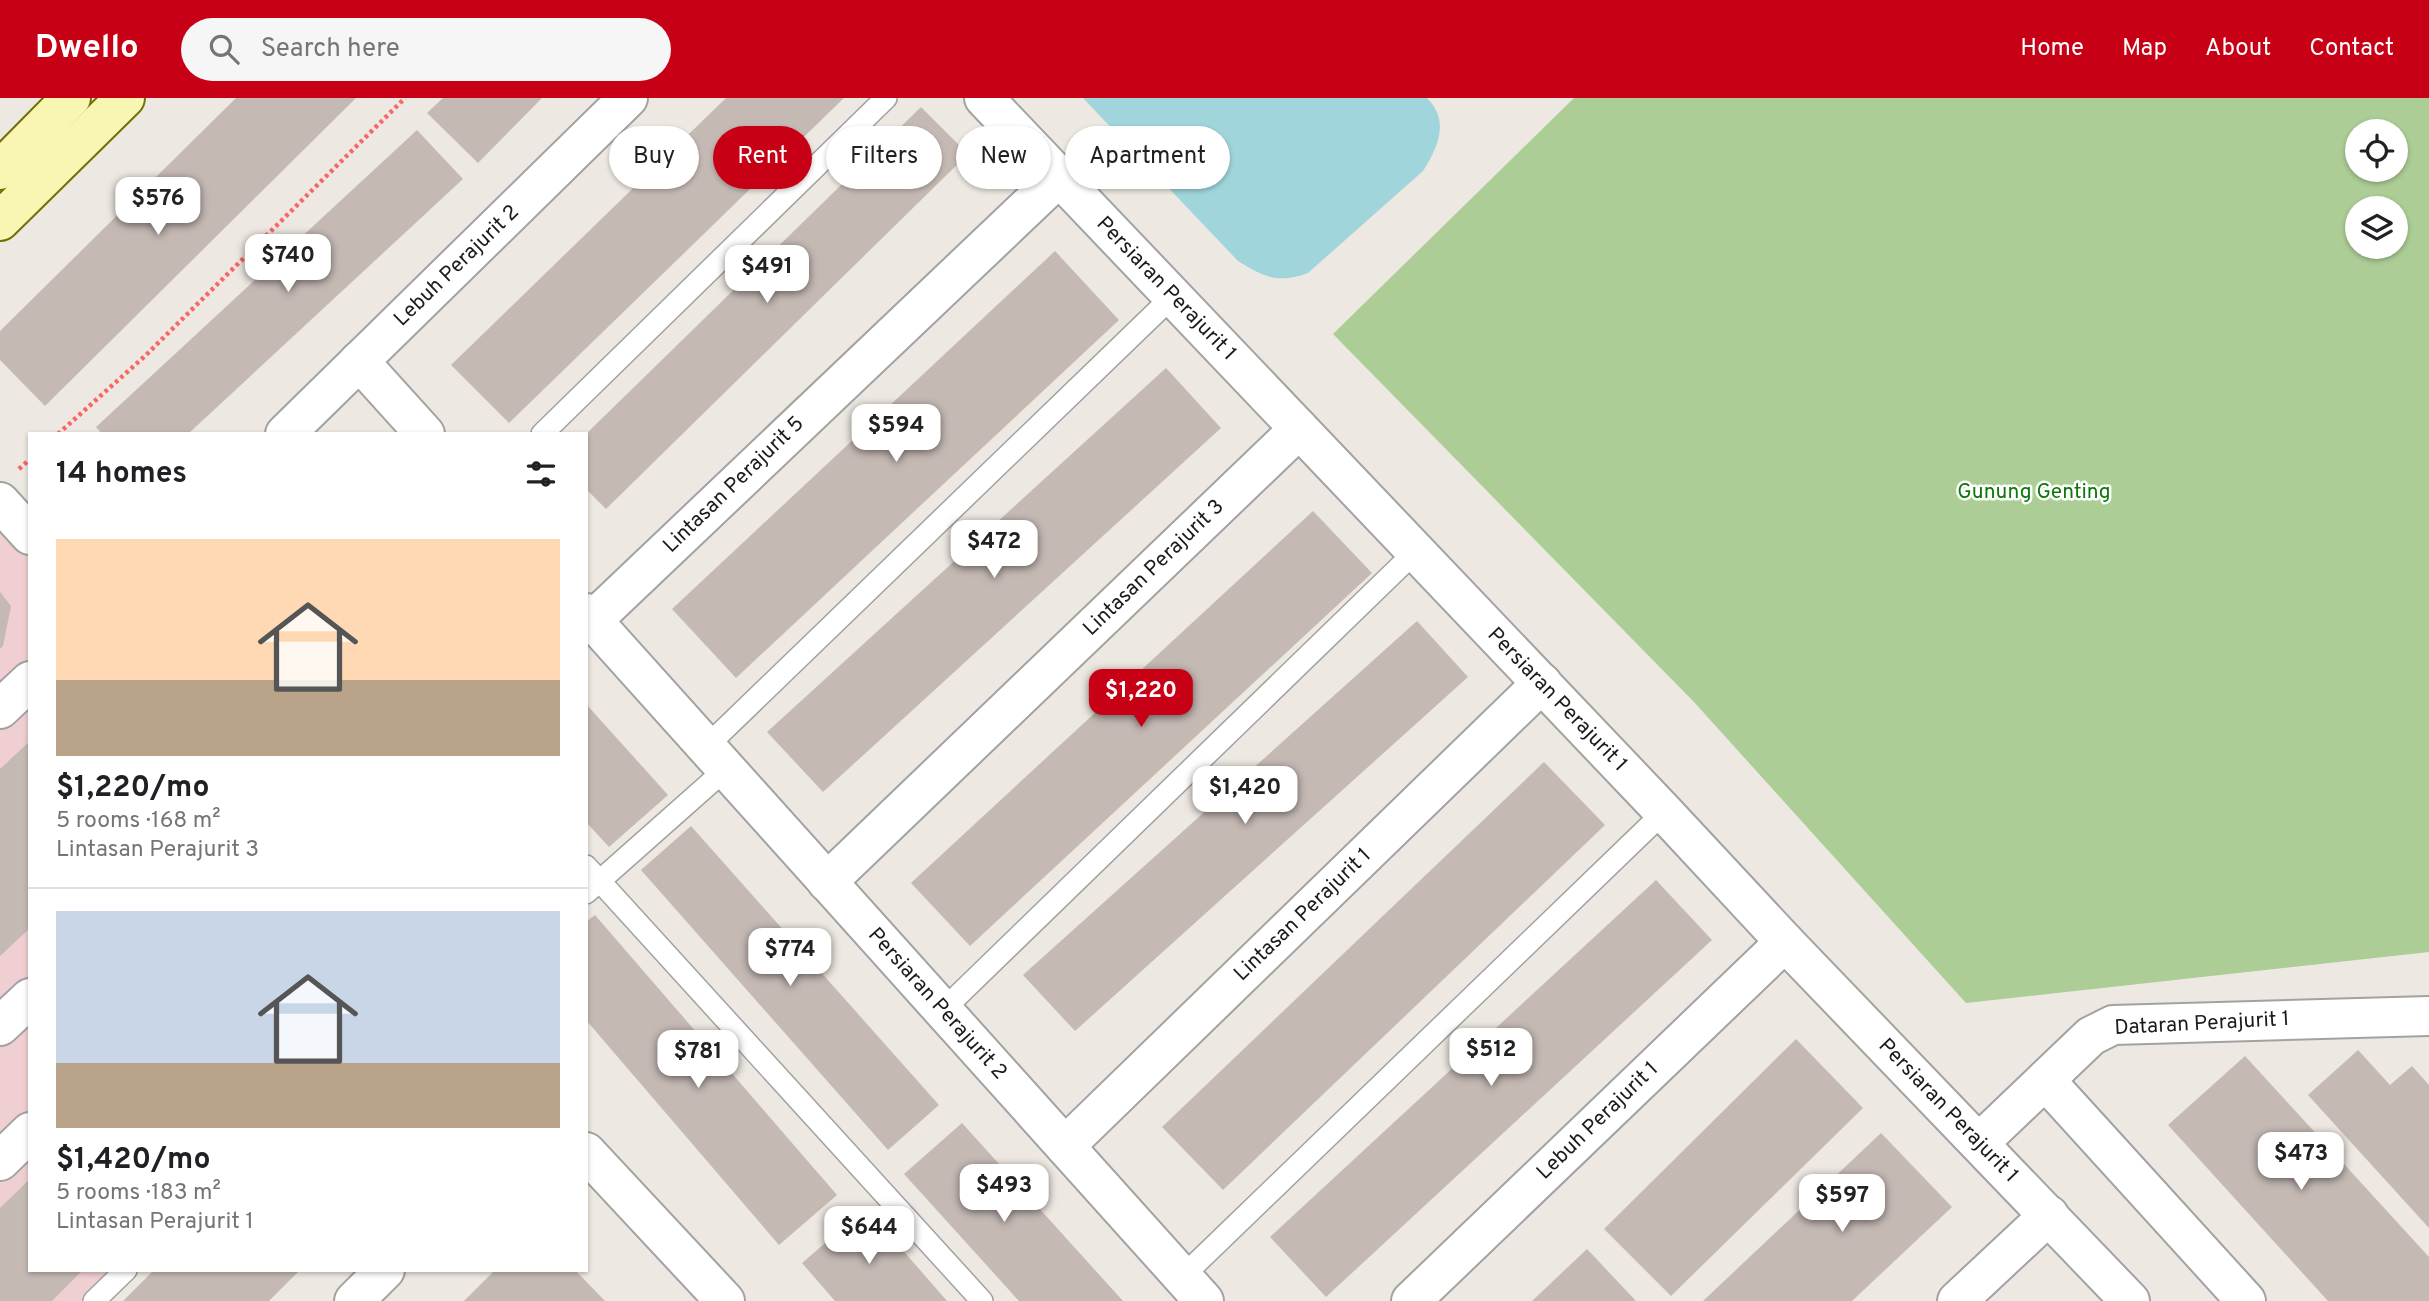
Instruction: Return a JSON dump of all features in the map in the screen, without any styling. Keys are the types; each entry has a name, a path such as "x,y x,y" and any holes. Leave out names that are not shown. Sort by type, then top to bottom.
{"street":[{"path":"0,170 71,98"},
{"path":"0,221 125,98"},
{"name":"Lebuh Perajurit 2","path":"287,432 628,98"},
{"name":"Persiaran Perajurit 1","path":"984,98 1542,683 1784,942 2130,1301"},
{"name":"Lintasan Perajurit 5","path":"589,616 1059,177"},
{"path":"359,361 423,432"},
{"name":"Lintasan Perajurit 3","path":"827,881 1299,429"},
{"path":"0,502 28,533"},
{"name":"Persiaran Perajurit 2","path":"589,616 1193,1289"},
{"path":"0,709 28,683"},
{"name":"Lintasan Perajurit 1","path":"1065,1146 1542,683"},
{"name":"Lebuh Perajurit 1","path":"1411,1301 1784,942"},
{"path":"0,1026 28,1000"},
{"name":"Dataran Perajurit 1","path":"1979,1143 2091,1036 2113,1025 2429,1016"},
{"path":"2045,1080 2246,1301"},
{"path":"0,1161 28,1134"},
{"path":"588,1154 725,1301"},
{"path":"1957,1301 2049,1215"},
{"path":"354,1301 383,1272"}],"lane":[{"path":"544,432 886,98"},
{"path":"982,1301 591,880 1172,296"},
{"path":"943,1010 1415,552"},
{"path":"1193,1289 1664,812"},
{"path":"94,1301 124,1272"}],"path":[{"path":"60,432 145,356 405,98"}],"shaded area":[{"path":"0,508 28,538 28,1272 123,1272 92,1301 0,1301"}],"green space":[{"name":"Gunung Genting","path":"1574,98 2429,98 2429,952 1966,1003 1694,702 1333,334"}],"water":[{"path":"1083,98 1427,98 1434,107 1440,125 1437,143 1423,171 1308,273 1288,278 1264,275 1238,261 1170,189 1230,189 1230,126 1110,126"}],"building":[{"path":"236,98 356,98 45,406 0,360 0,331"},
{"path":"443,98 542,98 478,163 427,113"},
{"path":"726,98 844,98 812,129 812,126 713,126 713,189 750,189 509,423 451,365 632,189 699,189 697,126"},
{"path":"921,107 940,126 902,126"},
{"path":"942,128 956,142 956,166 942,179"},
{"path":"417,130 463,179 190,432 100,432 96,427"},
{"path":"837,189 932,189 606,509 588,491 588,432"},
{"path":"1055,251 1119,320 736,678 672,609"},
{"path":"1166,368 1221,428 823,792 767,732"},
{"path":"1313,511 1372,573 970,946 911,883"},
{"path":"0,592 11,606 3,646 0,649"},
{"path":"1417,621 1468,677 1075,1031 1023,975"},
{"path":"588,706 668,795 609,847 588,824"},
{"path":"28,743 28,930 0,956 0,769"},
{"path":"1544,762 1605,825 1223,1190 1162,1127"},
{"path":"691,826 939,1105 888,1150 641,870"},
{"path":"1656,880 1712,940 1326,1297 1270,1237"},
{"path":"595,915 837,1195 779,1245 588,1022 588,920"},
{"path":"1796,1039 1863,1108 1671,1296 1604,1229"},
{"path":"2358,1050 2390,1085 2412,1066 2429,1085 2429,1228 2308,1095"},
{"path":"2245,1056 2429,1257 2429,1301 2328,1301 2168,1125"},
{"path":"962,1123 1123,1301 1019,1301 904,1174"},
{"path":"1881,1133 1952,1207 1852,1301 1703,1301"},
{"path":"28,1181 28,1272 81,1272 52,1301 0,1301 0,1208"},
{"path":"866,1208 947,1301 835,1301 802,1263"},
{"path":"1587,1249 1636,1301 1532,1301"},
{"path":"152,1272 298,1272 269,1301 123,1301"},
{"path":"493,1272 577,1272 605,1301 464,1301"}]}
